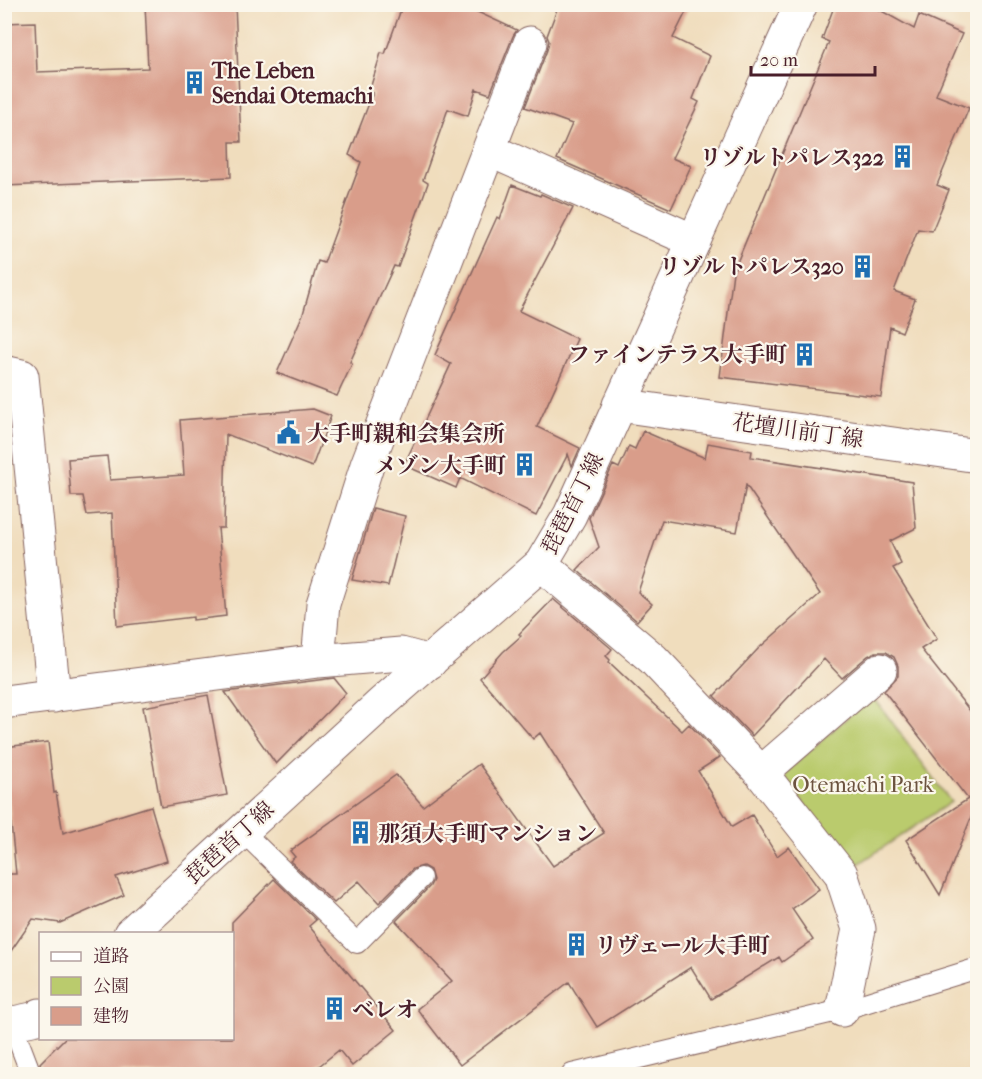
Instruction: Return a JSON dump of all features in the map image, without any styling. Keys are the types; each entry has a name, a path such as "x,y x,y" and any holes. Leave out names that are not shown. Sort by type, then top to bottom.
{"street":[{"name":"琵琶首丁線","path":"131,932 541,564 570,515 801,4"},
{"path":"318,661 323,604 367,465 530,43"},
{"path":"489,150 694,241"},
{"path":"4,372 22,376 54,696"},
{"name":"花壇川前丁線","path":"619,405 978,456"},
{"path":"541,564 653,659 760,773 841,874 859,929 842,1010"},
{"path":"4,702 318,661 401,654 430,662"},
{"path":"760,773 880,670"}],"lane":[{"path":"242,831 357,943 421,878"},
{"path":"572,1074 842,1010 978,968"},
{"path":"19,1021 31,1074"}],"green space":[{"name":"Otemachi Park","path":"872,695 951,802 851,869 783,775"}],"building":[{"name":"The Leben Sendai Otemachi","path":"145,4 235,4 241,142 230,142 231,177 4,186 4,23 35,22 37,72 148,68"},
{"path":"403,4 460,4 517,30 490,94 476,89 468,116 448,109 423,180 428,183 398,267 394,266 337,396 277,373 303,314 318,261 324,263 361,162 349,155 373,93 369,92 381,53 385,54"},
{"path":"559,4 690,4 673,38 710,56 693,99 699,102 672,158 691,166 671,209 557,159 572,124 525,107 547,50 549,41 547,36"},
{"path":"835,4 869,4 914,29 919,15 962,34 936,95 969,108 937,185 949,190 932,231 918,229 894,291 915,299 902,332 890,327 881,397 720,377 733,272 829,42 822,39"},
{"path":"512,185 540,196 541,194 573,208 519,311 577,339 537,427 580,448 572,466 568,454 536,516 460,478 456,488 404,465 451,364 435,355 497,217 500,219"},
{"path":"313,409 331,416 312,467 226,434 224,528 218,528 226,616 193,620 193,617 117,626 112,513 87,515 83,496 71,496 68,459 107,456 110,480 184,475 180,420"},
{"path":"643,431 705,458 708,443 752,451 751,457 912,482 916,528 890,541 901,564 893,568 937,639 921,649 978,721 978,810 975,808 940,895 906,840 968,799 884,691 898,676 898,666 894,657 886,652 876,652 842,678 824,659 752,736 714,696 758,649 820,594 746,485 737,532 662,520 638,592 652,604 637,621 577,570 599,547 589,518 613,465 619,468 629,446 635,449"},
{"path":"373,508 405,516 388,586 352,580"},
{"path":"553,599 612,649 606,656 609,662 682,731 689,724 720,757 698,771 732,827 752,815 777,856 789,847 819,889 792,909 813,940 782,962 779,957 711,999 691,967 597,1027 569,982 460,1065 417,1009 452,981 396,921 430,886 433,880 430,870 423,866 413,869 379,903 359,881 334,903 290,861 295,857 290,851 396,775 423,806 479,764 553,866 604,833 540,733 533,739 480,678"},
{"path":"334,678 346,693 276,764 225,692"},
{"path":"208,695 227,795 161,807 143,707"},
{"path":"48,742 54,793 56,792 63,833 151,806 167,861 116,877 124,895 60,923 33,919 4,961 4,874 16,874 8,793 4,793 4,747"},
{"path":"274,879 316,920 309,926 396,1030 352,1066 339,1050 309,1074 43,1074 40,1063 63,1040 234,1040 234,932 232,932 232,922"}],"place":[{"name":"The Leben Sendai Otemachi","path":"194,83"},
{"name":"リゾルトパレス322","path":"902,157"},
{"name":"リゾルトパレス320","path":"862,266"},
{"name":"ファインテラス大手町","path":"805,354"},
{"name":"大手町親和会集会所","path":"289,433"},
{"name":"メゾン大手町","path":"524,465"},
{"name":"那須大手町マンション","path":"360,833"},
{"name":"リヴェール大手町","path":"577,945"},
{"name":"ベレオ","path":"334,1009"}]}
